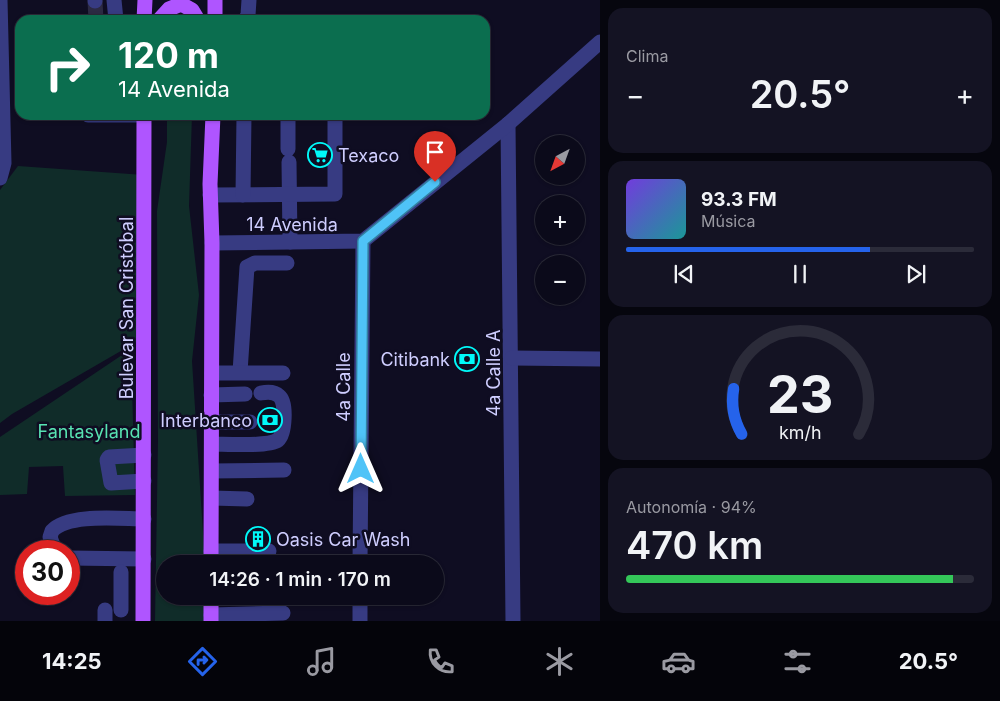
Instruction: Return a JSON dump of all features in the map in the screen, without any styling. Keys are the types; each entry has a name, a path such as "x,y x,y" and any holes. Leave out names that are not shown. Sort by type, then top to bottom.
{"main road":[{"path":"144,0 144,15"},
{"path":"215,0 215,15"},
{"path":"164,15 180,4 192,10 195,15"},
{"name":"Bulevar San Cristóbal","path":"143,621 144,120"},
{"path":"144,210 153,120"},
{"path":"206,120 212,243 212,555"},
{"path":"210,190 214,120"},
{"path":"212,605 212,618"}],"street":[{"path":"0,0 4,163 0,178"},
{"path":"114,0 116,15"},
{"path":"248,15 249,0"},
{"name":"14 Avenida","path":"212,243 363,241 508,124 600,42"},
{"path":"243,195 244,120"},
{"path":"288,120 290,242"},
{"path":"210,190 243,195 335,194 335,120"},
{"name":"4a Calle A","path":"508,124 512,358 513,621"},
{"name":"4a Calle","path":"360,555 363,241"},
{"path":"240,372 247,267 255,262 286,263"},
{"path":"512,358 600,359"},
{"path":"212,373 283,372"},
{"path":"212,444 268,443 278,439 283,434 284,403 279,395 270,392 260,393"},
{"path":"212,395 245,394"},
{"path":"211,422 250,422"},
{"path":"144,455 109,458 107,460 110,483 144,481"},
{"path":"212,471 284,470"},
{"path":"212,498 247,499"},
{"path":"51,540 52,531 69,522 88,519 144,519"},
{"path":"235,555 269,552"},
{"path":"80,558 144,559"},
{"path":"121,572 121,610"},
{"path":"360,605 360,621"},
{"path":"212,618 283,613"}],"green space":[{"path":"167,120 192,120 189,206 199,295 192,361 204,555 156,555 158,441 157,211 167,142"},
{"path":"18,166 144,175 145,337 12,414 0,423 0,190"},
{"name":"Fantasyland","path":"131,349 135,495 65,496 63,466 29,467 27,494 0,495 0,437"},
{"path":"156,561 156,605 207,605 208,621 155,621"}],"tunnel":[{"path":"95,1 96,15"}],"place":[{"name":"Texaco","path":"320,155"},
{"name":"Citibank","path":"467,359"},
{"name":"Interbanco","path":"270,420"},
{"name":"Oasis Car Wash","path":"258,539"}],"route":[{"path":"361,469 363,241 435,182"}]}
